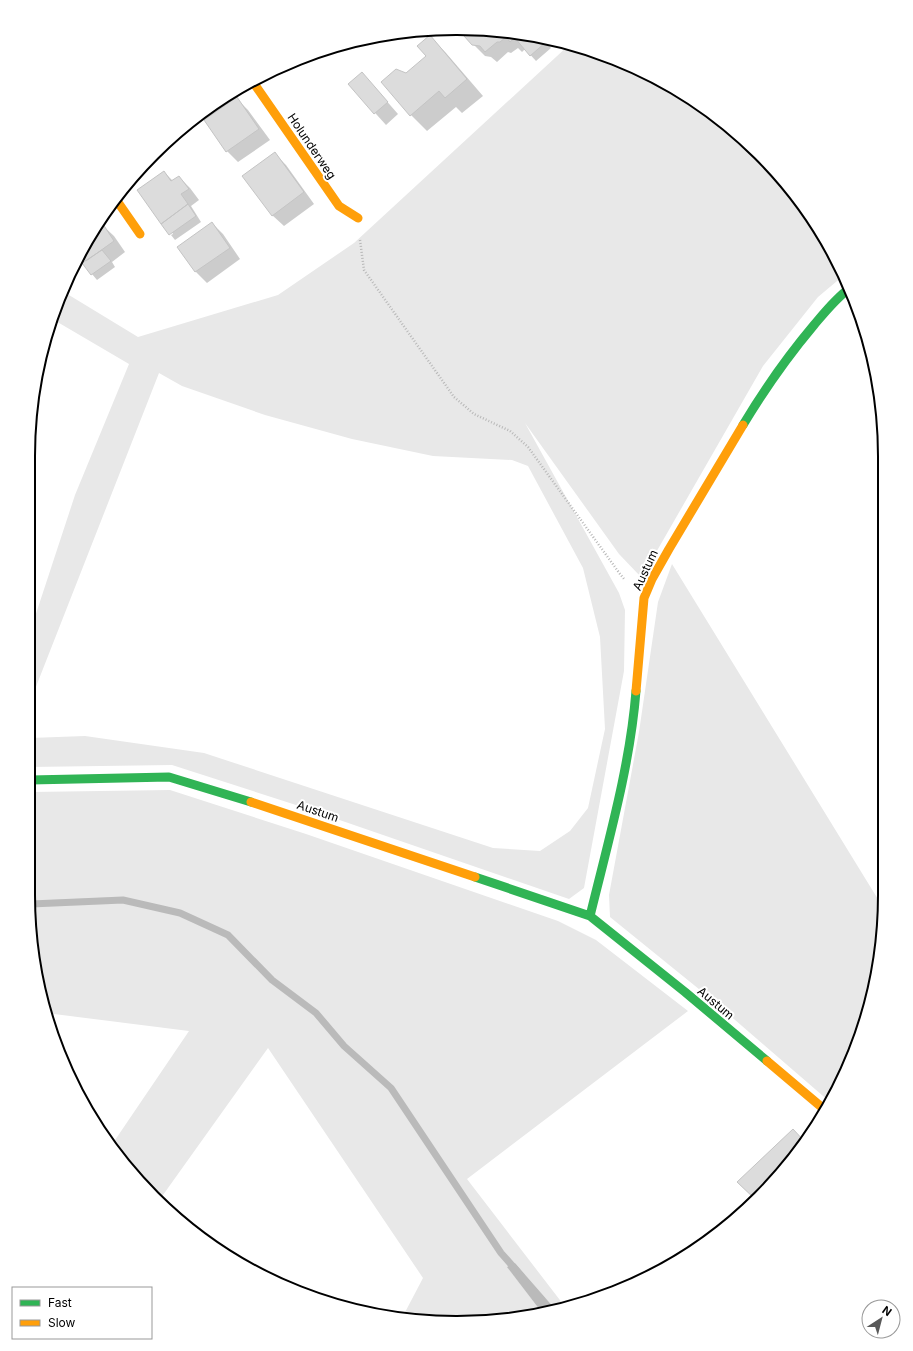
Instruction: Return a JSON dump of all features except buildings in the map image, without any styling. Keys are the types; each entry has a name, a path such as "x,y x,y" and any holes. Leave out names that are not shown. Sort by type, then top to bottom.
{"street":[{"name":"Holunderweg","path":"256,86 339,206 358,218"},
{"path":"119,204 140,234"},
{"name":"Austum","path":"590,916 617,807 634,717 644,598 652,579 669,549 761,395 793,350 839,296 845,292"},
{"name":"Austum","path":"35,780 169,776 279,810 590,916 685,992 821,1107"}],"path":[{"path":"358,218 364,270 454,397 474,414 510,431 528,447 620,574 644,598"}],"shaded area":[{"path":"565,49 592,57 643,78 691,106 713,122 755,158 791,200 822,246 839,279 818,297 763,366 658,549 640,576 619,554 525,423 619,593 625,610 624,671 584,888 569,899 296,805 172,765 35,767 35,738 85,736 204,753 493,848 540,851 570,831 588,808 605,729 600,637 583,568 528,466 512,460 433,456 352,439 265,415 182,386 159,373 35,689 35,617 75,495 129,364 57,322 67,294 138,337 278,295 354,243"},
{"path":"672,564 878,899 874,950 864,1004 846,1056 826,1098 705,994 610,917 609,895 639,732 658,602"},
{"path":"170,790 306,834 558,921 596,940 688,1011 467,1179 562,1303 552,1305 515,1263 508,1268 538,1308 484,1315 456,1316 405,1312 423,1278 268,1048 162,1196 158,1193 115,1141 189,1031 52,1015 43,977 36,922 35,792"},
{"path":"515,1263 552,1305 538,1308 507,1267"}],"waterway":[{"path":"35,904 123,900 180,913 228,935 272,980 316,1013 344,1046 391,1088 501,1253 517,1271"}],"traffic: fast":[{"path":"743,425 794,349 831,305 845,292"},
{"path":"590,916 624,776 636,691"},
{"path":"35,780 169,777 251,802"},
{"path":"475,877 590,916 685,992 767,1061"}],"traffic: slow":[{"path":"256,86 339,206 358,218"},
{"path":"119,204 140,234"},
{"path":"636,691 644,598 652,579 669,549 743,425"},
{"path":"251,802 475,877"},
{"path":"767,1061 821,1107"}]}
